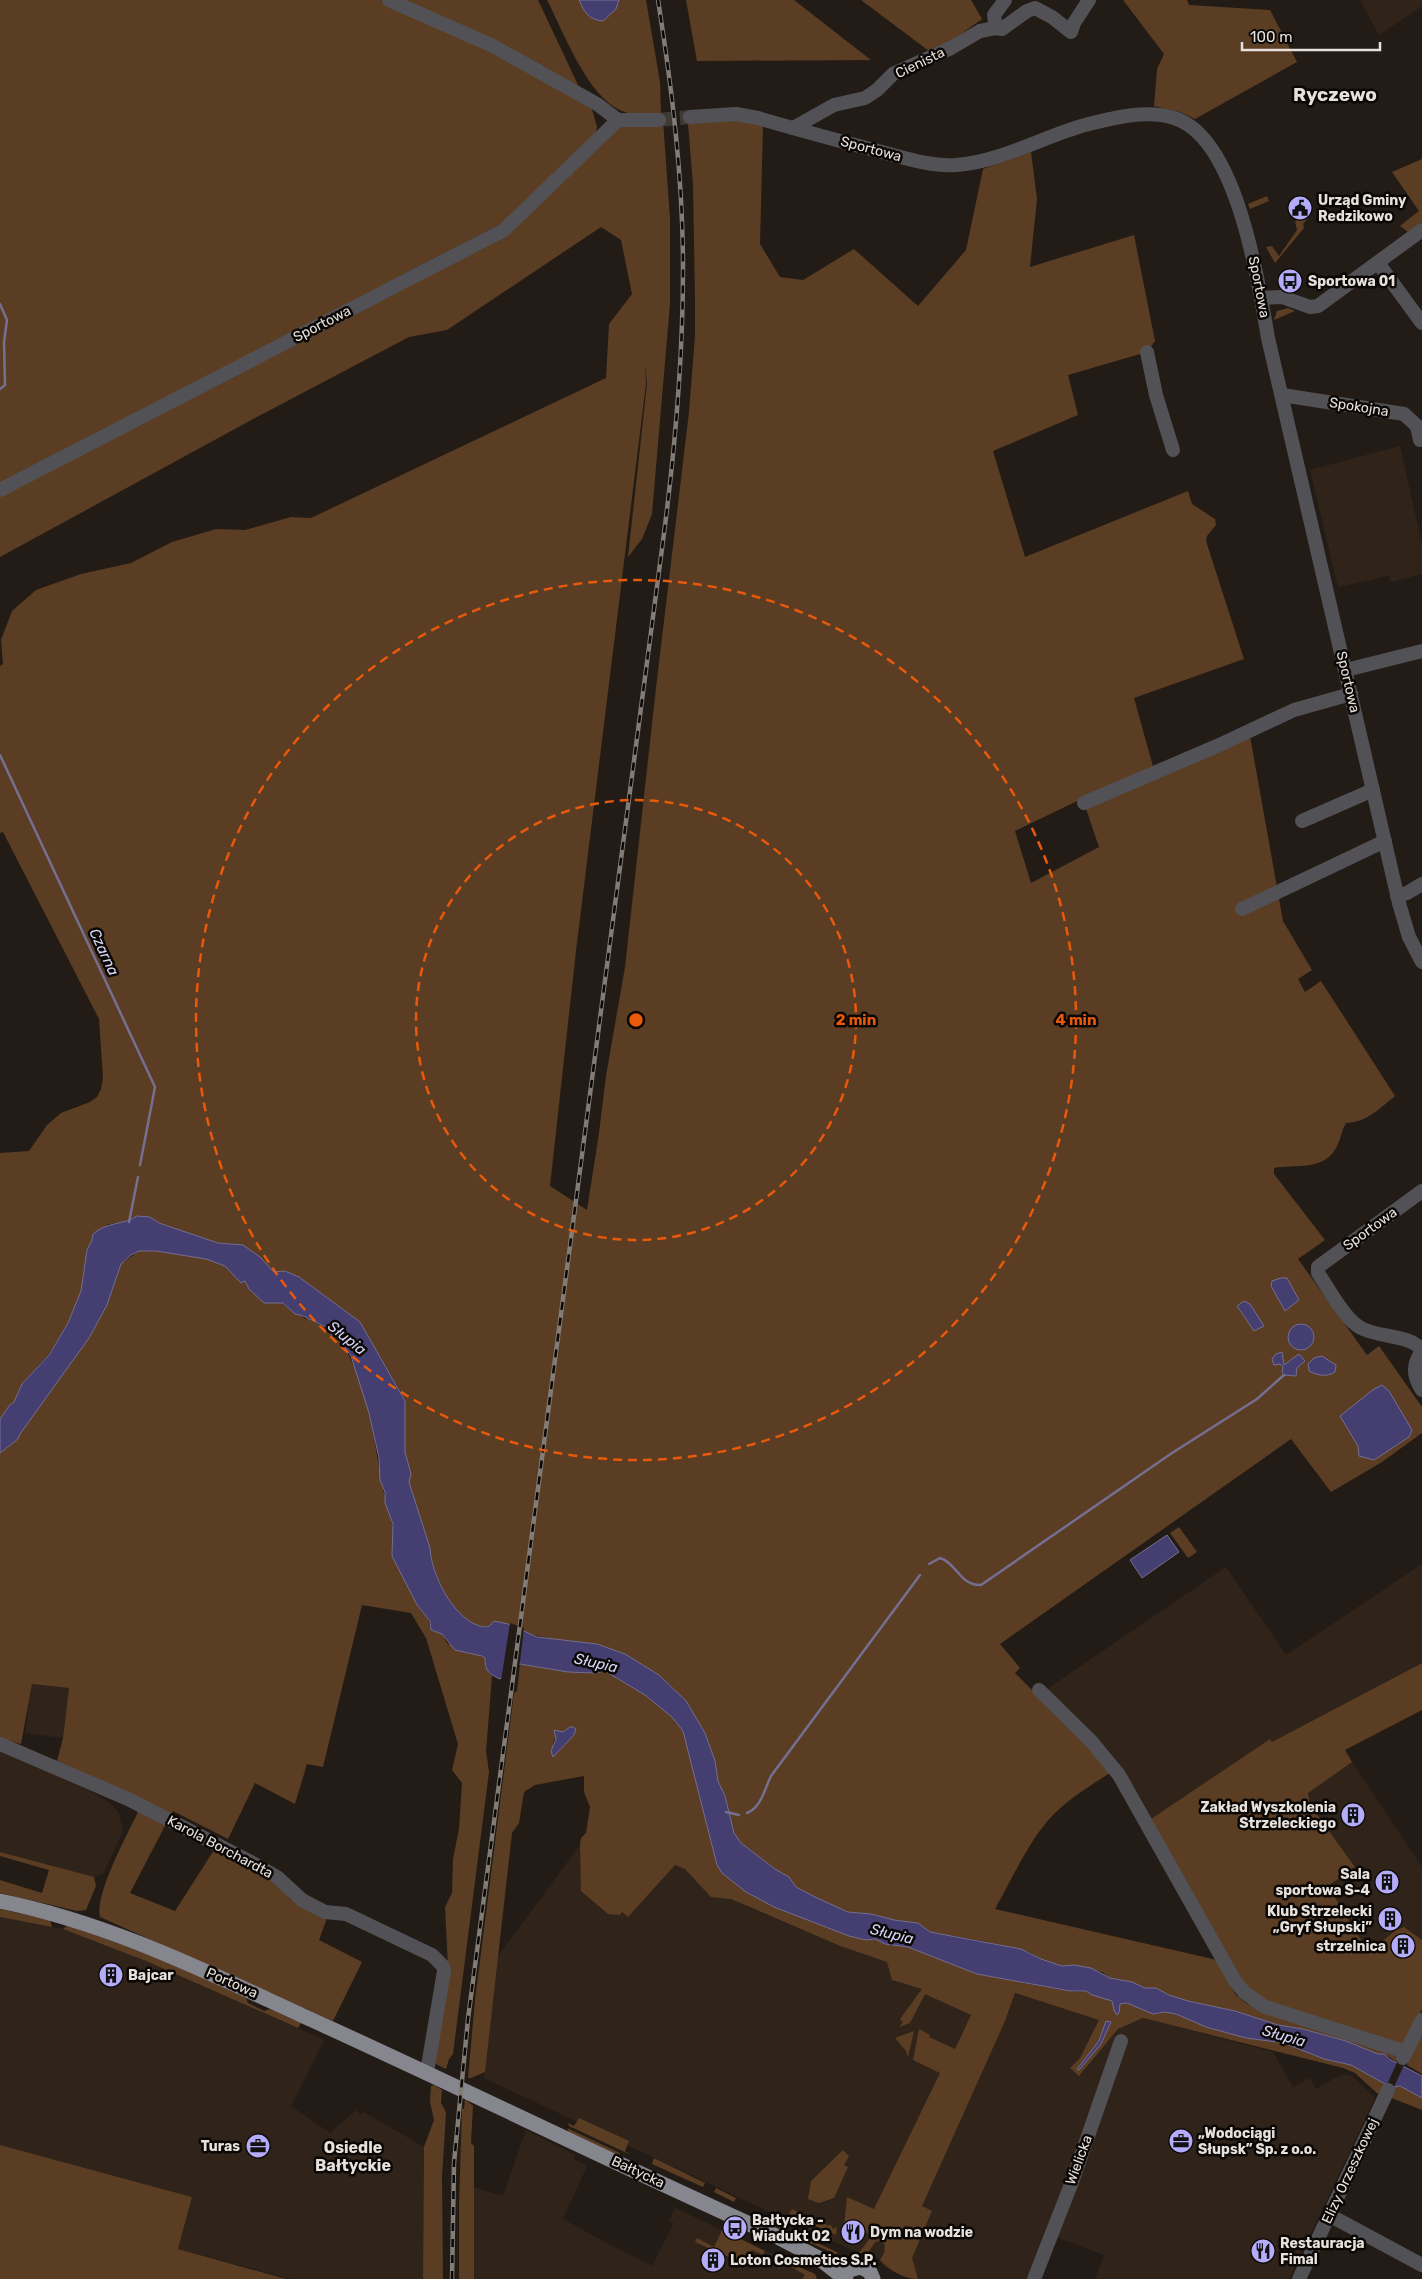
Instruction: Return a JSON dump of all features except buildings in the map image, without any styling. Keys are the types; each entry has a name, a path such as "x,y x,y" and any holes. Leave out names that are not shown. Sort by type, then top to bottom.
{"main road":[{"name":"Portowa","path":"0,1901 58,1915 124,1936 456,2085"},
{"name":"Bałtycka","path":"456,2085 790,2243 846,2276"},
{"path":"846,2276 861,2267 870,2272 873,2279"}],"street":[{"path":"389,0 493,46 597,104 618,120 659,120"},
{"path":"996,28 994,15 1005,0"},
{"name":"Cienista","path":"793,128 834,105 865,98 877,90 893,74 951,48 980,31 996,28 1002,29 1009,26 1027,11 1036,8 1052,17 1071,32 1074,23 1089,0"},
{"name":"Sportowa","path":"690,117 736,114 897,156 933,164 955,166 984,160 1056,134 1116,118 1155,114 1174,118 1194,127 1202,133 1218,157 1252,248 1282,395 1397,896 1409,937 1422,962"},
{"name":"Sportowa","path":"0,490 504,230 618,120"},
{"path":"1262,298 1282,296 1306,306 1314,307 1422,230"},
{"path":"1378,263 1422,323"},
{"path":"1147,352 1156,395 1173,450"},
{"name":"Spokojna","path":"1282,395 1404,414 1416,426 1420,440"},
{"path":"1346,670 1422,651"},
{"path":"1084,803 1294,710 1351,694"},
{"path":"1302,821 1373,790"},
{"path":"1242,909 1385,842"},
{"path":"1397,896 1407,893 1422,884"},
{"name":"Sportowa","path":"1422,1191 1318,1267 1318,1273 1350,1320 1372,1333 1416,1343 1422,1350"},
{"path":"1422,1350 1414,1364 1414,1372 1422,1390"},
{"path":"1039,1690 1091,1741 1119,1774 1214,1946 1244,1992 1263,2006 1405,2055 1422,2020"},
{"name":"Karola Borchardta","path":"0,1744 128,1799 232,1852 277,1877 296,1896 325,1912 346,1914 432,1955 444,1971 427,2072"},
{"name":"Wielicka","path":"1034,2279 1072,2182 1122,2041"},
{"name":"Elizy Orzeszkowej","path":"1299,2279 1388,2090"},
{"path":"1329,2215 1422,2264"}],"shaded area":[{"path":"0,0 381,0 393,8 495,51 592,109 597,127 595,136 506,221 0,484"},
{"path":"401,0 538,0 579,87"},
{"path":"547,0 646,0 660,82 661,116 643,116 627,113 616,108 594,88 576,59"},
{"path":"686,0 794,0 871,60 697,61"},
{"path":"861,0 971,0 982,19 933,54"},
{"path":"1123,0 1187,0 1189,5 1270,10 1297,62 1195,119 1180,112 1154,106 1157,69 1164,54"},
{"path":"1360,0 1422,0 1422,6 1379,35"},
{"path":"738,119 763,125 760,244 780,277 803,280 854,249 918,306 966,250 983,169 1031,152 1037,199 1030,267 1134,235 1155,341 1147,352 1068,375 1078,415 993,451 1025,557 1188,491 1192,504 1215,519 1216,525 1207,536 1206,541 1244,659 1134,698 1154,770 1098,791 1015,831 1031,883 1099,847 1084,803 1250,736 1283,921 1312,970 1298,979 1305,992 1321,981 1395,1096 1367,1117 1346,1123 1336,1148 1324,1160 1308,1165 1274,1168 1274,1174 1325,1240 1298,1259 1367,1355 1379,1346 1422,1407 1422,1433 1382,1462 1331,1492 1291,1439 1000,1644 1020,1668 1015,1673 1113,1771 1082,1791 1045,1824 1029,1847 995,1909 1217,1960 1235,1994 1247,2004 1402,2052 1396,2062 1385,2054 1378,2054 1346,2041 1303,2029 1278,2025 1235,2011 1188,2001 1169,1995 1156,1988 1145,1988 1132,1982 1110,1978 1102,1972 1074,1965 1062,1966 1041,1959 1029,1952 983,1941 930,1932 918,1923 894,1920 871,1914 848,1912 796,1887 789,1877 775,1869 741,1843 734,1833 725,1796 718,1781 715,1761 705,1733 686,1701 659,1675 625,1654 597,1644 564,1641 478,1625 467,1620 457,1611 448,1599 435,1572 430,1548 409,1482 411,1474 405,1452 405,1400 360,1322 299,1277 285,1271 274,1272 243,1245 218,1243 159,1223 150,1217 137,1216 120,1223 109,1224 93,1234 87,1250 81,1291 68,1323 48,1355 22,1384 14,1402 0,1419 0,1153 29,1151 47,1125 61,1113 90,1102 97,1097 103,1078 99,1019 3,832 0,833 0,666 3,664 1,640 12,611 36,590 81,574 131,563 172,542 216,529 245,530 291,517 311,518 606,378 609,324 632,294 621,240 601,227 447,330 409,337 255,418 0,557 0,494 504,230 618,120 663,120 670,219 670,304 652,514 642,539 628,557 647,384 645,363 646,384 576,951 550,1186 587,1210 606,1076 625,967 689,412 695,336 695,299 693,184 688,124"},
{"path":"1422,159 1422,222 1408,232 1400,226 1419,211 1392,172"},
{"path":"1267,196 1269,201 1250,209 1248,204"},
{"path":"1307,215 1308,218 1303,224 1304,228 1275,263 1266,247 1272,246 1279,256 1297,230 1295,221"},
{"path":"1288,308 1295,311 1274,320 1277,311"},
{"path":"1400,446 1422,544 1422,574 1391,582 1389,576 1338,587 1310,470"},
{"path":"139,1251 183,1254 216,1262 228,1269 241,1282 245,1281 249,1289 277,1303 283,1303 305,1319 310,1318 334,1333 350,1358 360,1380 367,1403 393,1527 392,1553 394,1559 417,1604 429,1620 431,1630 442,1634 447,1643 466,1653 475,1653 485,1658 485,1666 492,1676 486,1751 489,1772 453,2054 449,2059 446,2069 434,2063 448,1966 445,1907 452,1893 453,1859 459,1829 462,1783 452,1770 458,1744 426,1638 411,1613 362,1605 323,1767 307,1764 295,1804 255,1783 228,1839 173,1811 170,1818 57,1761 63,1738 69,1688 32,1684 21,1744 0,1738 0,1453 18,1439 19,1434 89,1338 107,1305 121,1264"},
{"path":"1179,1527 1197,1552 1188,1558 1170,1533"},
{"path":"1422,1564 1422,1663 1272,1742 1270,1739 1151,1819 1044,1691 1226,1567 1286,1655"},
{"path":"1422,1663 1422,1710 1345,1750 1352,1762 1308,1793 1310,1805 1355,1867 1328,1886 1361,1940 1374,1948 1396,1930 1404,1927 1422,1940 1422,2009 1405,2045 1262,2001 1249,1992 1151,1819 1270,1739 1272,1742"},
{"path":"520,1664 568,1672 594,1673 605,1671 645,1695 672,1717 683,1730 717,1865 746,1892 774,1907 849,1936 866,1940 875,1939 885,1944 908,1947 977,1974 1075,1992 1086,1991 1092,1995 1120,2004 1127,2003 1158,2014 1165,2012 1176,2014 1206,2027 1246,2038 1284,2043 1324,2059 1351,2065 1385,2084 1378,2094 1355,2073 1343,2068 1143,2018 1118,2029 1079,2076 1070,2068 1080,2058 1099,2020 1015,1993 1005,2021 922,2206 932,2211 912,2258 918,2279 902,2276 880,2260 884,2253 885,2245 880,2241 875,2242 868,2253 859,2253 870,2238 865,2229 849,2223 843,2236 847,2197 874,2209 940,2073 913,2060 919,2029 930,2035 929,2037 955,2049 971,2015 925,1994 910,2023 899,2027 903,2022 900,2019 922,1989 892,1980 887,1962 840,1946 731,1899 711,1897 685,1869 675,1865 628,1917 622,1912 620,1915 608,1914 581,1891 580,1845 581,1838 586,1833 590,1807 584,1792 584,1776 535,1785 524,1792 519,1823 512,1833 485,2072 468,2078 475,2000 514,1693 517,1691","holes":["570,1727 574,1735 553,1757 553,1743 558,1731 563,1732"]},
{"path":"32,1684 69,1688 63,1738 25,1733"},
{"path":"0,1750 92,1792 111,1804 119,1813 123,1831 103,1874 92,1878 0,1852"},
{"path":"1352,1762 1422,1867 1422,1940 1404,1927 1396,1930 1374,1948 1361,1940 1328,1886 1355,1867 1310,1805 1308,1792"},
{"path":"140,1808 167,1822 130,1893 175,1911 214,1850 253,1870 280,1887 290,1899 327,1918 319,1940 362,1962 333,2021 100,1917 102,1894 107,1879"},
{"path":"602,1819 746,1906 840,1946 884,1961 1005,2021 1015,1993 1100,2020 1080,2058 1070,2068 1079,2076 1118,2029 1143,2018 1273,2052 1293,2087 1310,2078 1316,2089 1342,2074 1352,2076 1375,2098 1289,2279 1095,2279 1104,2255 1054,2236 1037,2279 912,2279 885,2267 880,2260 868,2253 859,2253 840,2245 484,2078 496,1959 580,1845 588,1846"},
{"path":"0,1852 94,1877 96,1886 86,1910 77,1911 0,1893 0,1880 42,1893 49,1870 0,1856"},
{"path":"0,1909 50,1920 52,1927 0,1917"},
{"path":"0,1917 68,1930 146,1961 324,2040 291,2106 330,2133 356,2110 361,2115 364,2112 424,2147 423,2279 291,2279 178,2249 192,2197 0,2145"},
{"path":"68,1925 171,1963 246,1998 248,2003 264,2011 270,2009 301,2023 298,2028 146,1961 63,1929"},
{"path":"914,2031 908,2057 906,2051 895,2038"},
{"path":"1422,2034 1422,2074 1407,2065"},
{"path":"434,2085 442,2090 441,2103 446,2112 442,2177 443,2279 423,2279 424,2147 434,2120 430,2102 431,2086"},
{"path":"1400,2086 1422,2098 1422,2110 1389,2097 1395,2087"},
{"path":"465,2099 473,2106 471,2143 474,2146 474,2279 459,2279 462,2108 464,2109"},
{"path":"579,2118 629,2141 625,2151 631,2155 569,2126 568,2123 574,2126"},
{"path":"567,2128 620,2153 619,2155 569,2132"},
{"path":"526,2130 575,2155 574,2159 587,2166 563,2219 616,2248 652,2266 674,2223 669,2221 675,2208 815,2274 817,2279 474,2279 473,2187 503,2196"},
{"path":"0,2145 192,2197 178,2249 286,2279 0,2279"},
{"path":"843,2150 849,2156 844,2165 848,2167 834,2198 819,2203 808,2199 811,2181"},
{"path":"654,2158 705,2183 703,2187 652,2164"},
{"path":"716,2188 736,2198 734,2202 714,2192"},
{"path":"792,2209 829,2226 830,2224 833,2229 837,2227 836,2235 789,2214"},
{"path":"751,2212 796,2234 797,2237 751,2216"},
{"path":"722,2230 765,2251 763,2255 752,2250 747,2259 741,2255 738,2261 695,2242 697,2238 714,2247"},
{"path":"807,2238 839,2253 835,2254 806,2241"},
{"path":"771,2255 815,2274 817,2279 802,2279 805,2275 785,2263 779,2269 777,2267 781,2260"}],"water":[{"path":"579,0 619,0 616,9 603,21 588,15"},
{"name":"Słupia","path":"137,1216 150,1217 159,1223 218,1243 243,1245 260,1257 274,1272 285,1271 299,1277 360,1322 405,1401 405,1452 411,1474 409,1482 430,1548 434,1569 451,1603 459,1613 477,1625 487,1627 494,1621 508,1624 537,1637 597,1644 625,1654 659,1675 686,1701 705,1733 715,1761 718,1781 725,1796 734,1833 741,1843 775,1869 789,1877 796,1887 848,1912 871,1914 894,1920 918,1923 930,1932 1021,1949 1041,1959 1062,1966 1074,1965 1091,1968 1110,1978 1132,1982 1145,1988 1156,1988 1169,1995 1188,2001 1235,2011 1278,2025 1303,2029 1346,2041 1378,2054 1385,2054 1389,2059 1422,2076 1422,2098 1400,2086 1395,2087 1385,2084 1351,2065 1324,2059 1284,2043 1246,2038 1206,2027 1176,2014 1165,2012 1153,2014 1127,2003 1120,2004 1117,2015 1112,2001 1092,1995 1086,1991 1070,1991 977,1974 908,1947 885,1944 875,1939 866,1940 849,1936 774,1907 746,1892 722,1873 717,1865 683,1731 672,1717 645,1695 605,1671 594,1673 568,1672 520,1664 500,1679 488,1672 485,1658 455,1650 442,1634 431,1630 430,1621 417,1605 392,1556 393,1524 385,1503 385,1492 380,1480 379,1458 369,1413 351,1356 338,1338 331,1335 329,1328 295,1314 283,1303 264,1303 249,1289 245,1281 241,1283 225,1266 206,1259 156,1251 139,1251 131,1255 121,1264 107,1305 89,1338 18,1439 0,1453 0,1419 14,1402 22,1384 49,1355 68,1323 81,1291 87,1250 93,1234 103,1227"},
{"path":"1287,1278 1299,1300 1285,1311 1271,1286 1272,1281"},
{"path":"1244,1301 1250,1304 1264,1326 1254,1331 1237,1306"},
{"path":"1301,1324 1310,1328 1314,1337 1310,1346 1301,1350 1292,1346 1288,1337 1292,1328"},
{"path":"1282,1352 1284,1365 1299,1354 1305,1361 1297,1368 1296,1376 1284,1375 1282,1372 1283,1367 1280,1364 1274,1365 1272,1359 1276,1354"},
{"path":"1322,1356 1336,1365 1335,1372 1329,1375 1322,1375 1309,1371 1308,1364 1314,1358"},
{"path":"1382,1385 1389,1391 1412,1430 1409,1437 1374,1460 1359,1456 1358,1446 1340,1416 1374,1389"},
{"path":"1167,1535 1179,1552 1142,1578 1130,1560"},
{"path":"570,1727 576,1729 574,1735 553,1757 551,1751 556,1739 554,1730 563,1732"},
{"path":"1106,2021 1111,2022 1101,2044 1079,2070 1077,2069 1099,2041"}],"pier":[{"path":"510,1623 524,1628 520,1662 519,1667 505,1680 501,1681"},
{"path":"1398,2060 1405,2063 1393,2089 1386,2087"}],"waterway":[{"name":"Czarna","path":"0,304 7,320 4,342 5,385 0,389"},
{"name":"Czarna","path":"0,755 155,1087 140,1165"},
{"name":"Czarna","path":"129,1222 138,1177"},
{"path":"929,1564 940,1558 951,1564 968,1582 981,1585 1172,1453 1257,1399 1284,1375"},
{"path":"747,1813 756,1807 771,1776 920,1575"},
{"path":"726,1812 739,1815"}],"tunnel":[{"path":"659,120 690,117"}],"railway":[{"path":"452,2279 454,2163 468,2019 675,439 682,337 683,268 681,201 676,134 658,0"}],"place":[{"name":"Urząd Gminy Redzikowo","path":"1300,208"},
{"name":"Sportowa 01","path":"1290,281"},
{"name":"Zakład Wyszkolenia Strzeleckiego","path":"1353,1815"},
{"name":"Sala sportowa S-4","path":"1387,1882"},
{"name":"Klub Strzelecki „Gryf Słupski”","path":"1390,1919"},
{"name":"strzelnica","path":"1403,1946"},
{"name":"Bajcar","path":"111,1975"},
{"name":"„Wodociągi Słupsk” Sp. z o.o.","path":"1181,2141"},
{"name":"Turas","path":"258,2146"},
{"name":"Bałtycka - Wiadukt 02","path":"735,2228"},
{"name":"Dym na wodzie","path":"853,2232"},
{"name":"Restauracja Fimal","path":"1263,2251"},
{"name":"Loton Cosmetics S.P.","path":"713,2260"}],"district":[{"name":"Ryczewo","path":"1335,94"},
{"name":"Osiedle Bałtyckie","path":"353,2156"}]}
